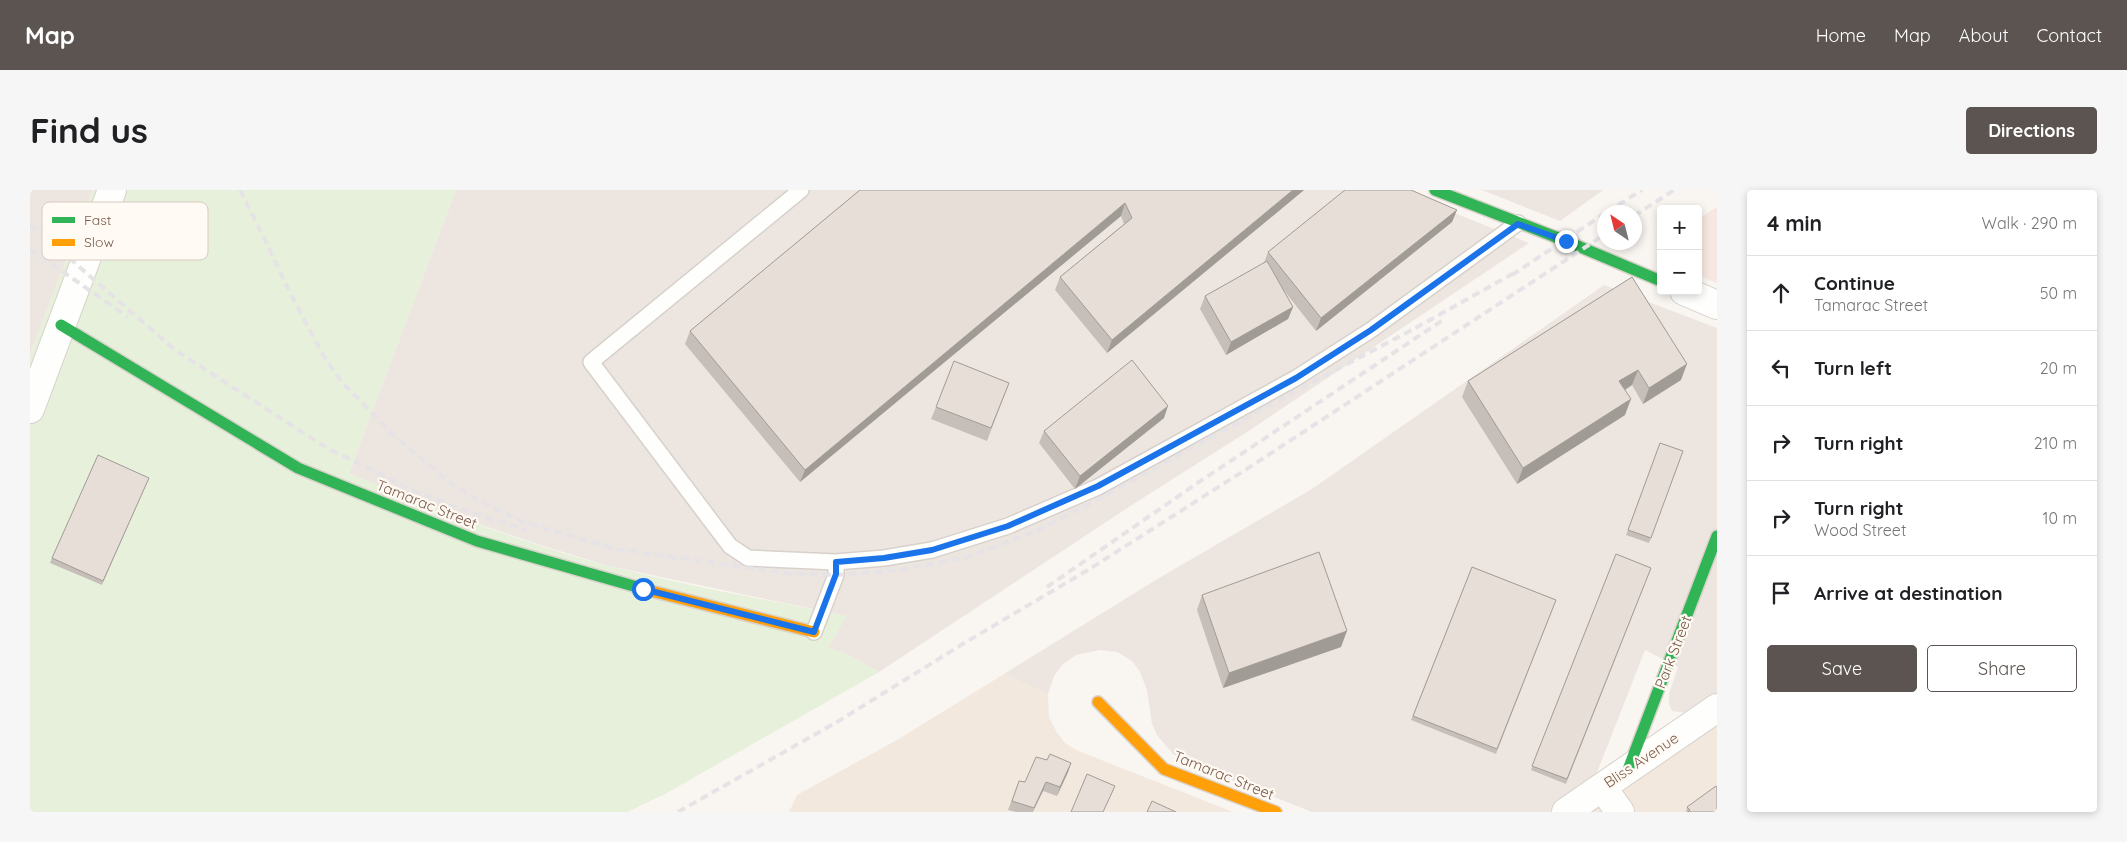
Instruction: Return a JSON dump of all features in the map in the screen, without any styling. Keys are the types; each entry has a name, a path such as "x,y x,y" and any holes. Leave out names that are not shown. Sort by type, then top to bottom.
{"street":[{"path":"107,202 112,190"},
{"path":"1435,190 1518,224 1566,241 1657,280"},
{"path":"30,409 86,260"},
{"path":"1693,295 1717,305"},
{"name":"Tamarac Street","path":"61,325 298,468 476,541 643,589 814,632"},
{"name":"Park Street","path":"1629,768 1717,536"},
{"name":"Tamarac Street","path":"1098,702 1164,769 1276,812"},
{"name":"Bliss Avenue","path":"1566,812 1717,708"},
{"path":"1602,786 1620,812"}],"lane":[{"path":"801,190 591,362 730,546 748,558 836,562 884,558 932,550 1008,526 1098,486 1296,378 1371,330 1518,224"},
{"path":"814,632 836,574 836,562"}],"shaded area":[{"path":"30,190 93,190 88,202 42,202 42,260 66,260 30,354"},
{"path":"456,190 1397,190 1529,243 1247,432 1135,503 879,672 847,654 828,648 846,616 609,566 540,545 415,502 349,473"},
{"path":"1482,190 1603,190 1560,221"},
{"path":"1717,207 1717,283 1702,277 1702,216"},
{"path":"1604,285 1717,328 1717,700 1688,713 1672,711 1669,704 1669,694 1678,667 1645,650 1593,781 1549,812 1312,812 1189,763 1173,754 1157,735 1152,724 1147,690 1140,672 1132,661 1117,652 1100,650 1076,655 1062,665 1054,676 1048,694 1004,674 1159,578 1312,489"},
{"path":"1004,674 1048,694 1049,717 1056,731 1065,743 1076,750 1233,812 789,812 797,795 897,740"},
{"path":"1717,708 1717,812 1566,812"}],"green space":[{"path":"93,190 456,190 349,473 477,524 576,557 668,580 847,616 828,648 847,654 879,672 665,794 627,812 30,812 30,354 66,260 208,260 208,202 88,202"}],"building":[{"path":"860,190 1293,190 1112,340 1060,277 1132,218 1125,203 805,470 690,331"},
{"path":"1345,190 1411,190 1457,210 1321,318 1268,252"},
{"path":"1267,261 1293,307 1231,342 1205,296"},
{"path":"1632,277 1687,364 1649,388 1638,370 1619,381 1631,399 1523,468 1468,381"},
{"path":"1132,360 1168,406 1080,476 1044,431"},
{"path":"954,361 1009,383 991,428 936,407"},
{"path":"1660,443 1683,451 1651,538 1628,530"},
{"path":"98,455 149,478 103,581 52,558"},
{"path":"1319,552 1347,631 1229,673 1202,595"},
{"path":"1616,554 1651,568 1567,779 1532,766"},
{"path":"1472,567 1556,600 1497,749 1413,716"},
{"path":"1050,754 1071,763 1060,787 1046,782 1034,808 1012,801 1019,781 1025,782 1036,757 1047,760"},
{"path":"1087,774 1115,786 1103,812 1071,812"},
{"path":"1716,786 1717,812 1688,812 1690,810 1687,807"},
{"path":"1152,801 1176,812 1147,812"}],"railway":[{"path":"240,190 289,291 323,355 341,381 392,434 453,485 521,521 615,549 786,573 836,575 899,570 968,557 1036,531 1095,501 1516,272"},
{"path":"1618,205 1642,190"},
{"path":"1642,211 1674,190"},
{"path":"1512,275 1597,219"},
{"path":"30,224 42,234"},
{"path":"678,812 837,722 966,642 1088,570 1253,465 1597,240"},
{"path":"30,249 42,257"},
{"path":"46,260 128,317"},
{"path":"71,260 175,350 327,448 417,492 467,511 527,530"},
{"path":"1047,587 1196,484 1443,320"}],"traffic: fast":[{"path":"1435,190 1566,241 1657,279"},
{"path":"61,325 298,468 477,541 651,591"},
{"path":"1629,767 1717,536"}],"traffic: slow":[{"path":"651,591 814,632"},
{"path":"1098,702 1164,769 1276,812"}],"route":[{"path":"643,589 814,632 836,574 836,562 884,558 932,550 1008,526 1098,486 1296,378 1371,330 1518,224 1566,241"}]}
